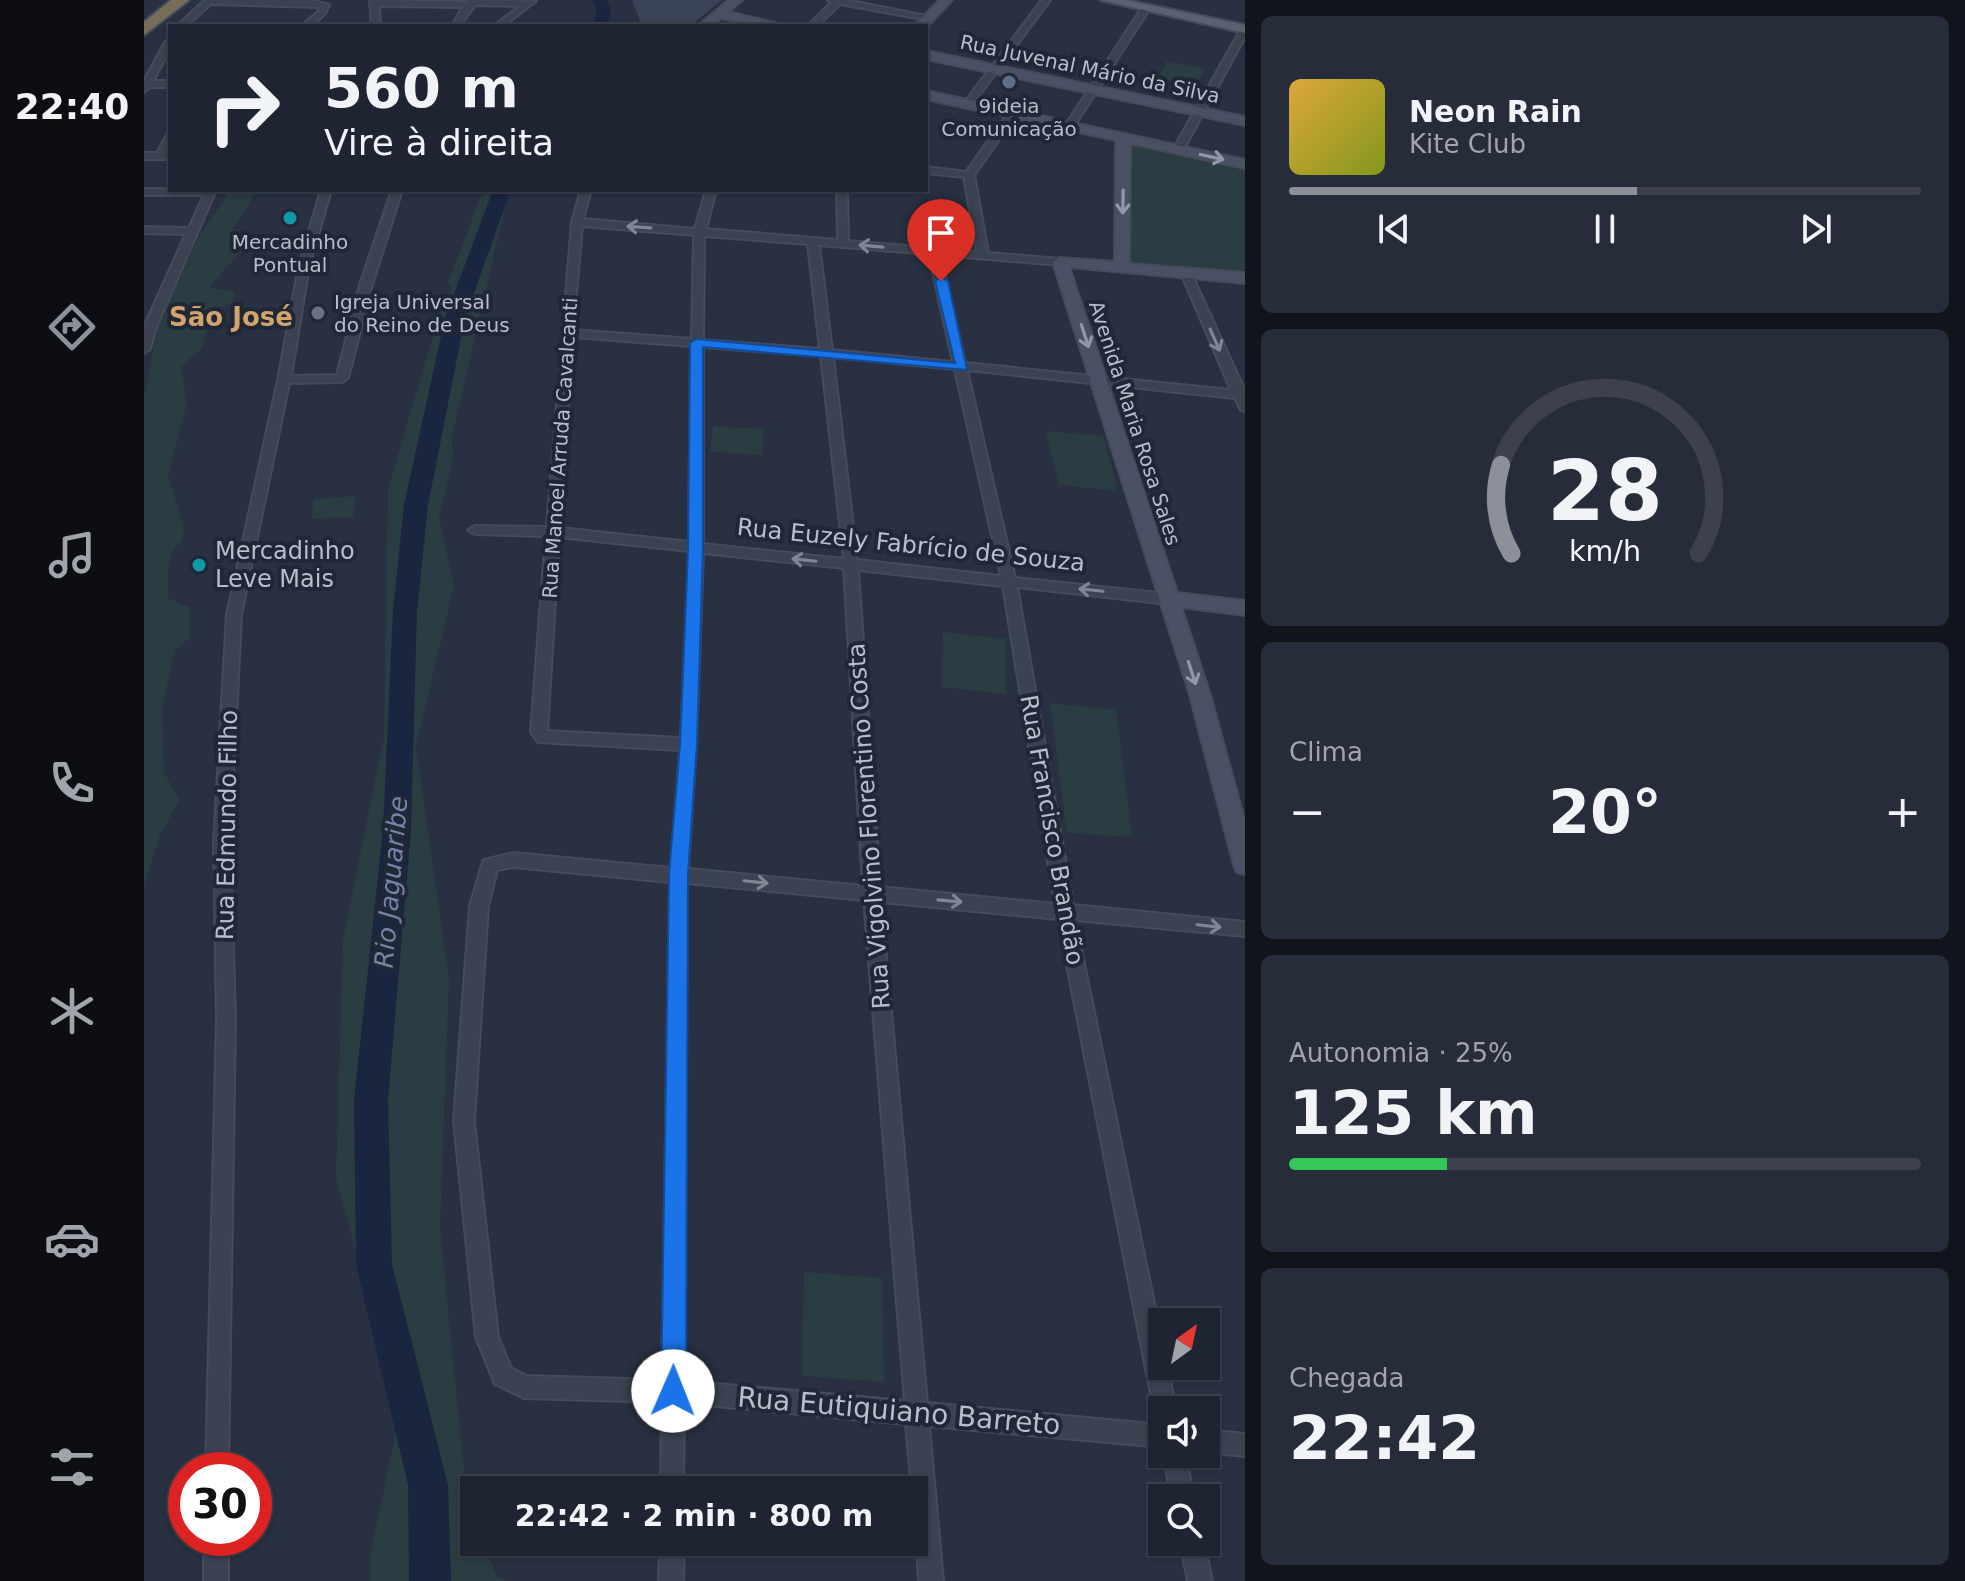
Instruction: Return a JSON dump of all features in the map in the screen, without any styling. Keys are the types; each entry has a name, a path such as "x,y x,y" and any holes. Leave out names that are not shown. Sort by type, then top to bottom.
{"highway":[{"path":"144,30 181,0"}],"main road":[{"path":"706,24 736,0"},
{"path":"924,22 946,0"},
{"path":"1107,0 1245,26"},
{"path":"719,14 771,24"},
{"name":"Rua Juvenal Mário da Silva","path":"928,55 1245,121"},
{"path":"928,95 1245,164"},
{"path":"1122,267 1123,138"},
{"path":"1060,262 1245,278"},
{"name":"Avenida Maria Rosa Sales","path":"1060,262 1200,695 1245,865"},
{"name":"Rua Euzely Fabrício de Souza","path":"1168,599 1245,608"}],"street":[{"path":"814,24 835,0 924,22"},
{"path":"968,104 1046,0"},
{"path":"183,24 209,1 322,3 326,8 307,24"},
{"path":"296,24 308,1"},
{"path":"376,24 375,2 531,2"},
{"path":"457,24 472,2"},
{"path":"501,24 531,2"},
{"path":"1070,126 1095,90 1141,4"},
{"path":"1178,150 1245,26"},
{"path":"144,86 165,55"},
{"path":"144,86 168,84"},
{"path":"983,255 969,175 1012,114"},
{"path":"144,156 165,156"},
{"path":"928,170 969,175"},
{"path":"144,192 168,192"},
{"path":"144,349 147,327 210,192"},
{"name":"Rua Edmundo Filho","path":"217,1452 225,1050 222,842 233,639 247,540 284,380 304,266 325,192"},
{"path":"284,380 342,378 363,296 396,192"},
{"name":"Rua Manoel Arruda Cavalcanti","path":"585,192 577,222 567,333 539,732 549,739 688,744"},
{"path":"672,1476 679,874 696,549 696,343 700,231 710,192"},
{"path":"842,192 843,244"},
{"path":"577,222 1060,262"},
{"path":"144,230 193,231"},
{"name":"Rua Vigolvino Florentino Costa","path":"813,241 829,353 851,564 872,894 931,1581"},
{"name":"Rua Francisco Brandão","path":"934,252 963,368 1009,582 1065,911 1162,1396"},
{"path":"1186,273 1242,394 1245,407"},
{"path":"567,333 829,353 1242,394"},
{"name":"Rua Euzely Fabrício de Souza","path":"475,530 553,532 1168,599"},
{"name":"Rua Eutiquiano Barreto","path":"679,874 525,862 495,863 484,880 464,1121 487,1337 503,1376 524,1387 673,1391 1148,1435"},
{"path":"679,874 1245,929"},
{"path":"1220,1442 1245,1445"},
{"path":"216,1556 216,1581"},
{"path":"671,1581 672,1556"},
{"path":"1195,1556 1200,1581"}],"green space":[{"path":"1167,61 1205,68 1197,86 1158,78"},
{"path":"1130,144 1245,168 1245,276 1122,266"},
{"path":"230,192 259,192 233,229 250,241 209,287 236,292 231,304 211,309 203,347 181,367 187,403 168,476 184,527 182,541 170,559 168,598 189,607 190,638 175,649 162,710 164,773 180,800 160,834 144,887 144,397 159,323 200,235"},
{"path":"488,192 509,192 452,437 453,459 439,518 454,586 416,746 449,979 440,1229 465,1476 460,1476 460,1556 489,1556 497,1577 511,1581 371,1581 370,1556 399,1417 336,1177 343,939 384,737 388,489 433,336 426,331 440,302 453,288 448,283 480,198"},
{"path":"713,426 764,429 762,455 710,452"},
{"path":"1046,431 1103,436 1118,491 1059,485"},
{"path":"356,496 353,517 311,519 314,499"},
{"path":"943,632 1006,639 1006,694 941,687"},
{"path":"1050,703 1116,710 1132,837 1067,833"},
{"path":"804,1272 882,1278 884,1382 802,1376"}],"building":[{"path":"632,0 722,0 692,24 641,24"}],"waterway":[{"name":"Rio Jaguaribe","path":"599,0 604,7 601,24"},
{"name":"Rio Jaguaribe","path":"430,1581 428,1485 374,1264 371,1100 397,829 405,611 416,505 455,318 501,192"}],"place":[{"name":"9ideia Comunicação","path":"1009,82"},
{"name":"Mercadinho Pontual","path":"290,218"},
{"name":"Igreja Universal do Reino de Deus","path":"318,313"},
{"name":"Mercadinho Leve Mais","path":"199,565"}],"district":[{"name":"São José","path":"231,317"}],"route":[{"path":"673,1391 679,874 696,549 696,343 829,353 963,368 941,281"}]}
